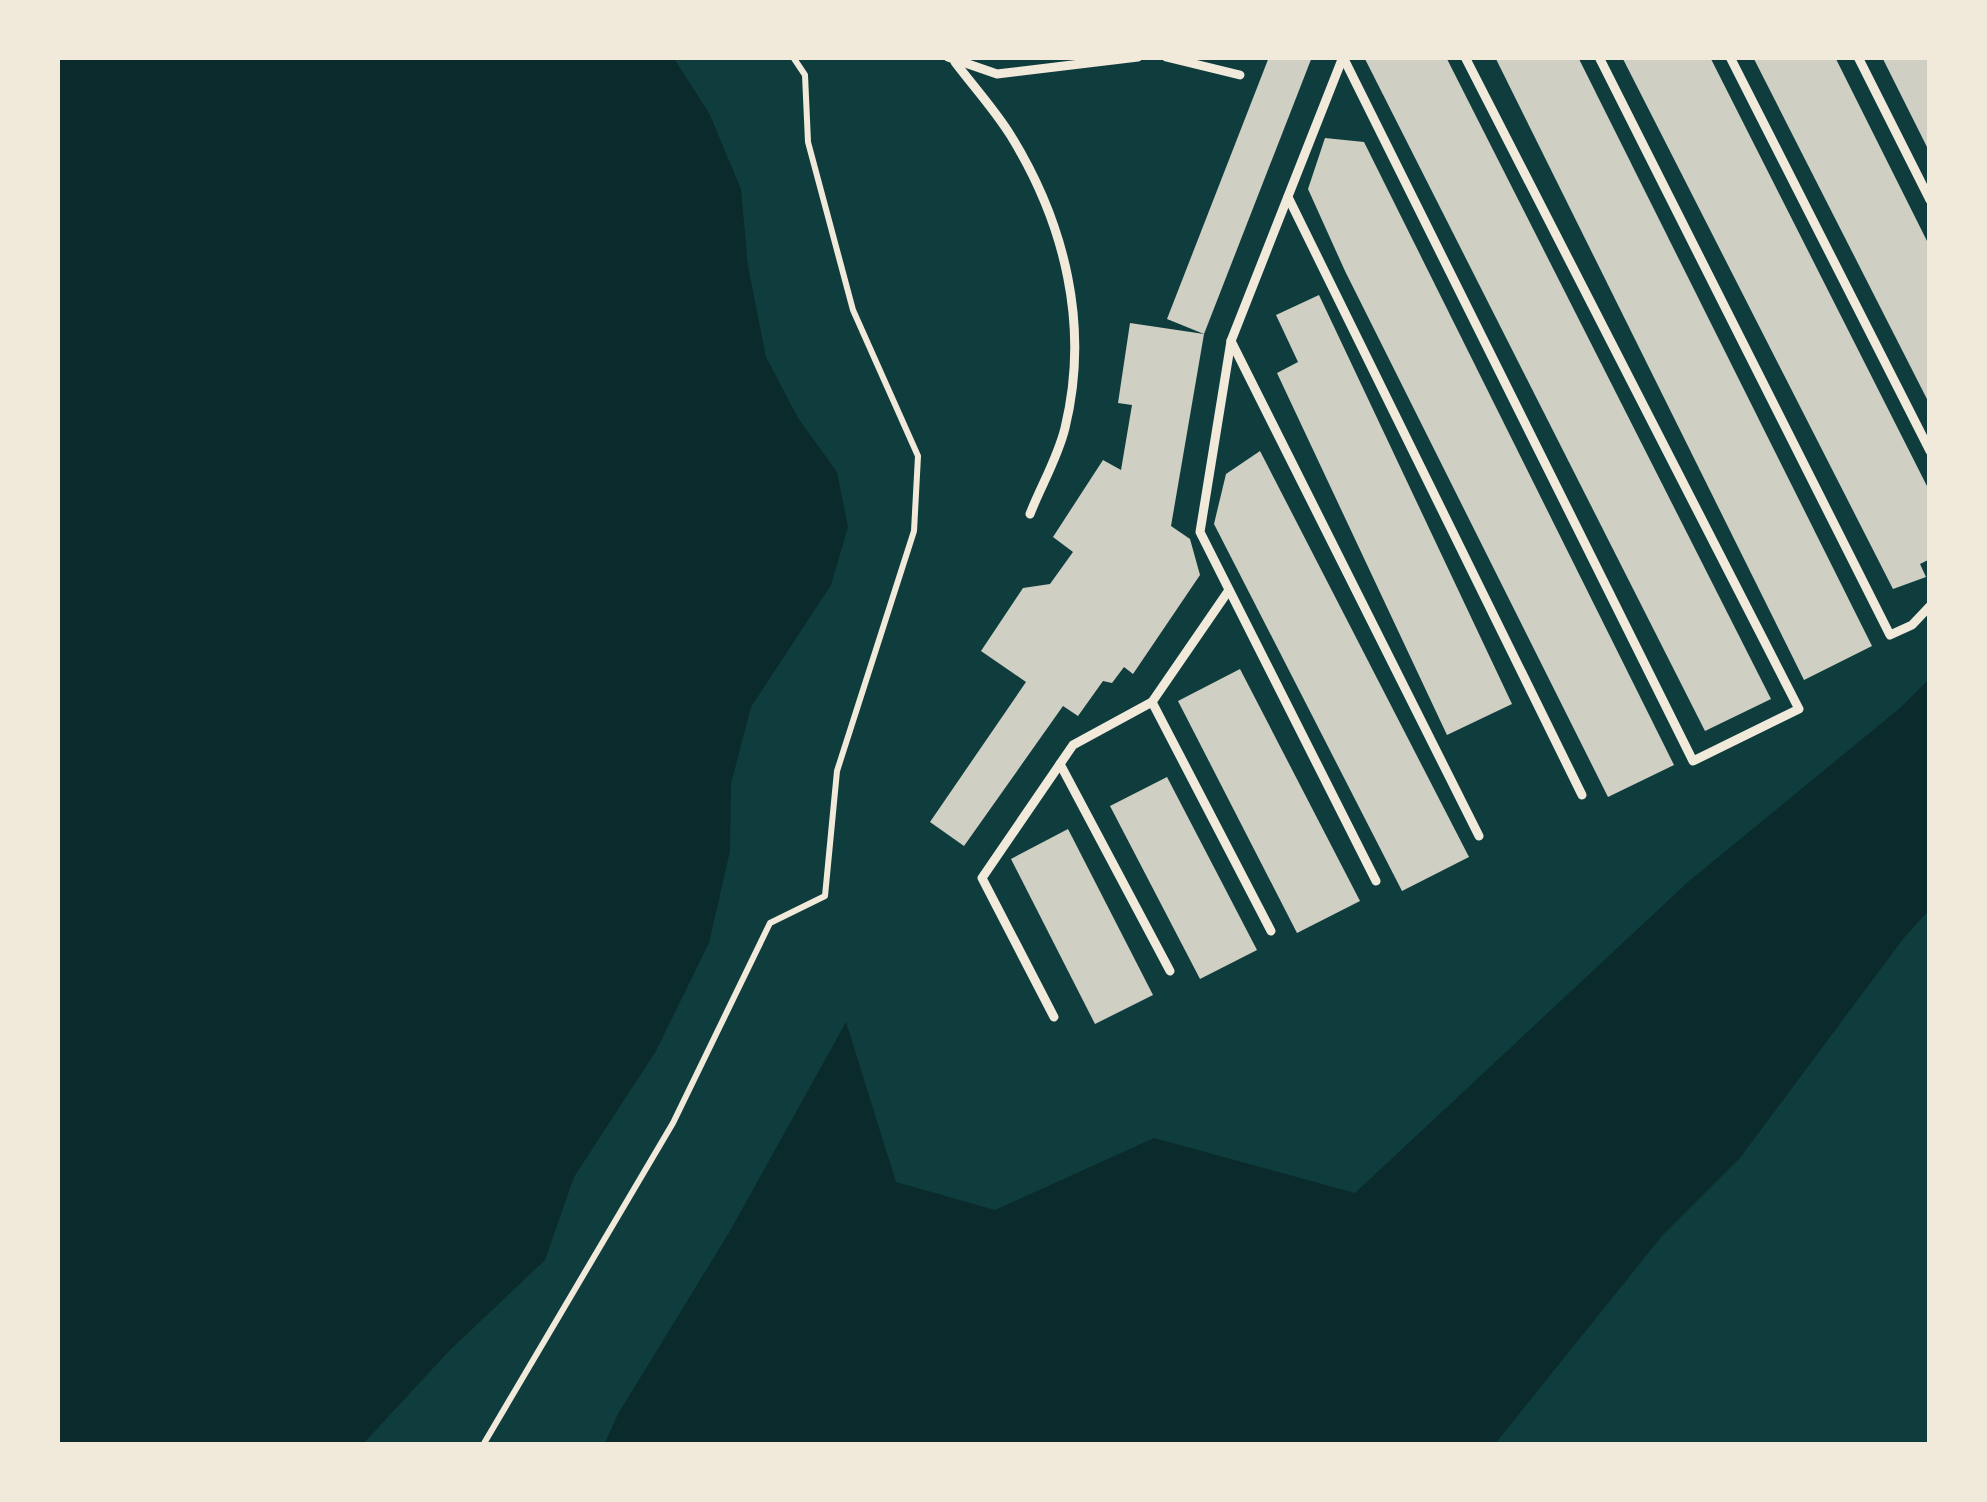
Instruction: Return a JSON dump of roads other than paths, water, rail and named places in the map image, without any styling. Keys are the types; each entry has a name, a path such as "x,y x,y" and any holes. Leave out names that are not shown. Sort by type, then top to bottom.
{"lane":[{"path":"951,60 998,74 1138,57"},
{"path":"1166,57 1240,75"},
{"path":"1376,880 1200,532 1231,341 1342,57 1693,761 1799,709 1465,57"},
{"path":"1599,57 1890,635 1912,626 1930,606"},
{"path":"1730,57 1930,451"},
{"path":"1858,57 1930,200"},
{"path":"951,60 1011,136 1058,234 1074,305 1076,365 1064,431 1030,514"},
{"path":"1288,197 1582,795"},
{"path":"1231,341 1479,836"},
{"path":"1054,1017 982,878 1072,745 1152,702 1229,590"},
{"path":"1152,702 1271,931"},
{"path":"1060,764 1170,971"}],"water":[{"path":"57,57 673,57 709,113 741,189 748,266 766,357 798,418 837,472 848,527 831,585 751,707 731,784 730,851 709,943 656,1051 574,1177 545,1260 450,1350 362,1445 57,1445"},
{"path":"1930,678 1930,909 1740,1158 1662,1236 1494,1445 604,1445 846,1022 896,1182 995,1210 1154,1138 1355,1193 1689,881 1900,708"}]}
